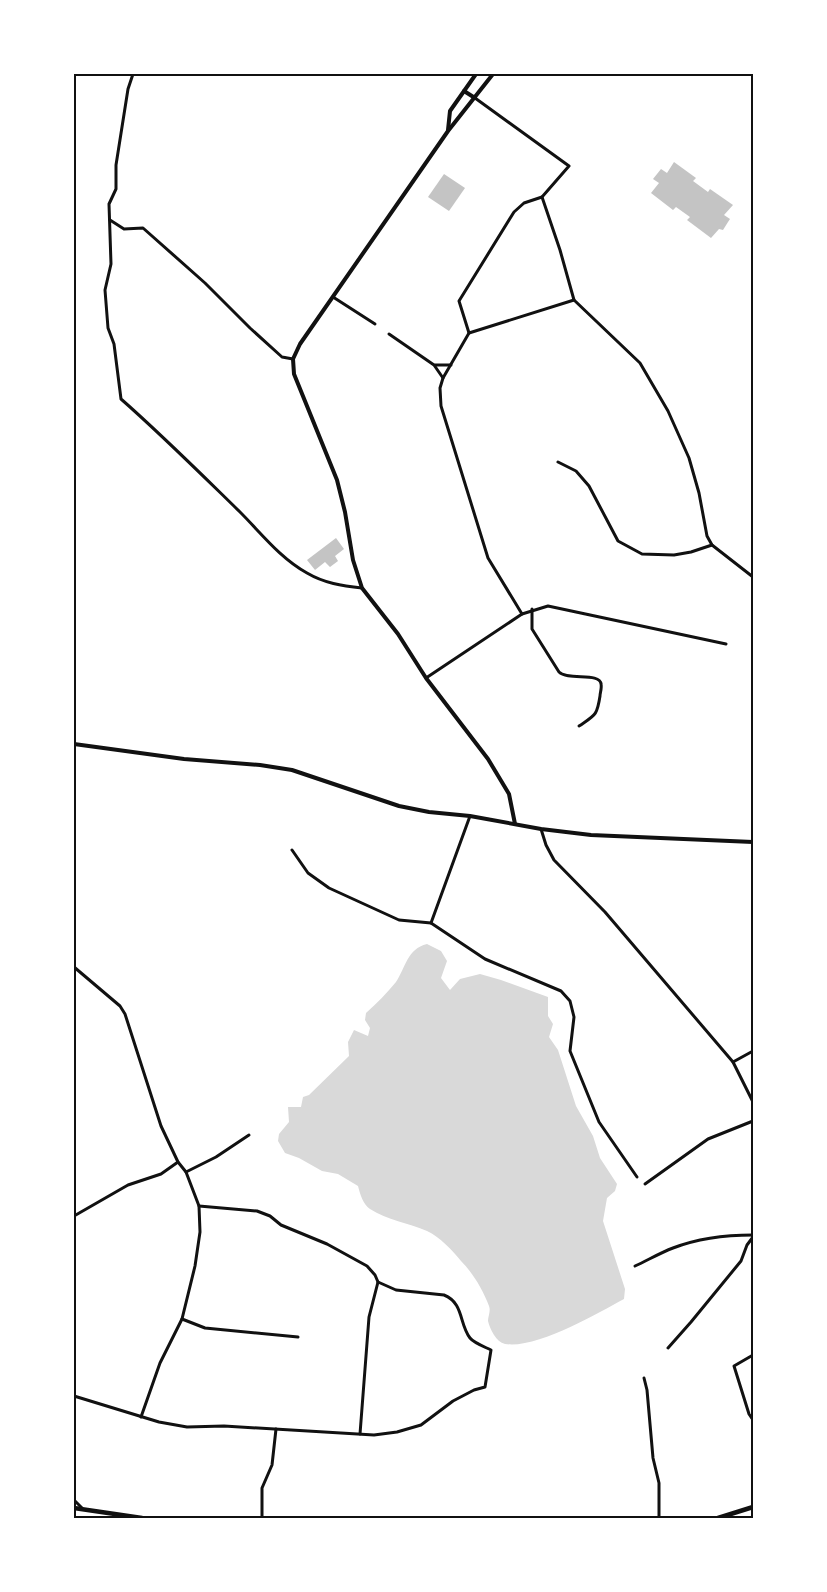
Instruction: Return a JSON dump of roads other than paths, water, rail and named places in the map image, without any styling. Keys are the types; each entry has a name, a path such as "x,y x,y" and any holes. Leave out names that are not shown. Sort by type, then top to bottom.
{"main road":[{"path":"718,1518 753,1507"},
{"path":"74,1508 142,1518"}],"street":[{"path":"133,74 128,89 116,165 116,189 109,204 111,264 105,290 108,328 114,344 121,399 240,513 276,551 305,573 322,581 362,588"},
{"path":"448,131 450,111 476,74"},
{"path":"493,74 448,131 300,344 293,359 294,374 337,480 345,512 353,560 362,588 398,634 426,678 488,759 506,787 512,804 514,824"},
{"path":"464,91 569,166 542,198 524,203 514,212 459,301 469,333"},
{"path":"542,198 560,250 574,300 640,363 658,391 689,458 699,493 707,536 712,545 753,577"},
{"path":"109,219 124,229 142,228 205,283 282,357 293,359"},
{"path":"333,297 375,324"},
{"path":"522,614 488,558 441,406 440,388 469,333 574,300"},
{"path":"389,334 434,365 444,378"},
{"path":"434,365 451,365"},
{"path":"558,462 576,471 589,486 618,541 642,554 666,555 691,552 712,545"},
{"path":"426,678 522,614 532,609 548,606 726,644"},
{"path":"532,609 532,629 559,672 568,677 594,677 600,680 602,684 598,711 579,726"},
{"path":"74,744 292,770 399,806 429,812 470,816 541,830 590,835 753,842"},
{"path":"431,922 470,816"},
{"path":"541,830 554,860 605,912 733,1062 753,1102"},
{"path":"292,850 308,872 329,888 399,920 431,922 485,958 561,992 570,1001 574,1017 570,1051 599,1122 637,1177"},
{"path":"74,967 120,1006 162,1126 178,1162 186,1172 199,1206 200,1232 196,1266 182,1319 160,1363 140,1417"},
{"path":"733,1062 753,1051"},
{"path":"645,1184 708,1139 753,1122"},
{"path":"186,1172 216,1157 249,1135"},
{"path":"74,1216 128,1185 161,1174 178,1162"},
{"path":"199,1206 257,1211 270,1216 281,1225 327,1244 367,1266 375,1275 378,1282 369,1317 360,1434"},
{"path":"635,1266 673,1248 700,1240 736,1235 753,1236"},
{"path":"668,1348 741,1261 747,1245 753,1236"},
{"path":"74,1396 140,1417 187,1428 224,1426 374,1435 397,1432 421,1425 453,1401 474,1390 485,1387 491,1350 470,1338 456,1303 444,1295 396,1290 378,1282"},
{"path":"182,1319 205,1328 298,1337"},
{"path":"753,1355 734,1366 749,1414 753,1420"},
{"path":"644,1378 647,1390 653,1458 659,1483 659,1518"},
{"path":"262,1518 262,1488 272,1465 276,1429"},
{"path":"74,1500 85,1510"}]}
